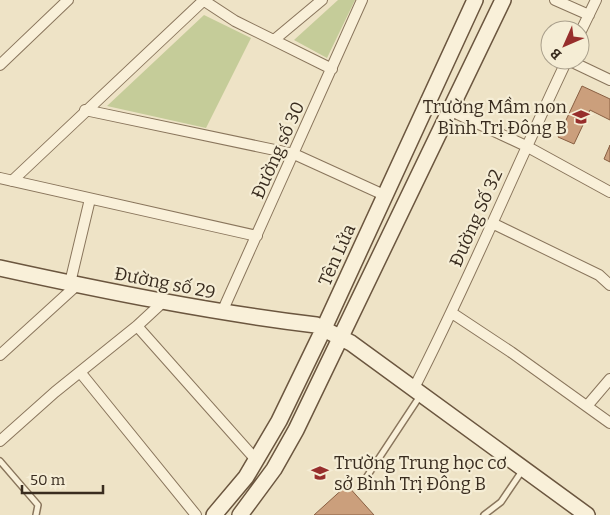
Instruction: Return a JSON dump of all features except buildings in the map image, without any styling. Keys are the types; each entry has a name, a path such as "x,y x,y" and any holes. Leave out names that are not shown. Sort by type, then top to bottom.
{"main road":[{"name":"Tên Lửa","path":"214,515 233,494 257,461 279,421 324,328 475,0"},
{"path":"240,515 262,488 286,450 503,0"},
{"name":"Đường số 29","path":"0,268 73,284 222,312 316,325 341,337"},
{"path":"341,337 587,515"}],"street":[{"path":"0,65 68,0"},
{"path":"12,181 203,0 235,21 332,69"},
{"path":"274,40 322,0"},
{"name":"Đường số 30","path":"222,312 362,0"},
{"path":"555,0 589,15"},
{"path":"586,20 596,0"},
{"name":"Đường Số 32","path":"418,391 526,146 563,70"},
{"path":"589,70 610,80"},
{"path":"85,110 294,154 384,195"},
{"path":"449,110 526,146 610,192"},
{"path":"0,178 257,236"},
{"path":"0,354 73,284 90,199"},
{"path":"492,223 599,275 610,285"},
{"path":"0,441 55,392 137,326 164,301"},
{"path":"452,313 511,352 610,423"},
{"path":"137,326 257,461"},
{"path":"80,372 196,515"},
{"path":"587,406 610,379"}],"lane":[{"path":"362,484 418,391"},
{"path":"0,461 38,505 36,515"},
{"path":"484,515 501,502 524,469"}],"green space":[{"path":"338,0 355,0 327,58 294,40"},
{"path":"204,15 251,38 206,128 107,106"}],"place":[{"name":"Trường Mầm non Bình Trị Đông B","path":"581,117"},
{"name":"Trường Trung học cơ sở Bình Trị Đông B","path":"320,473"}]}
